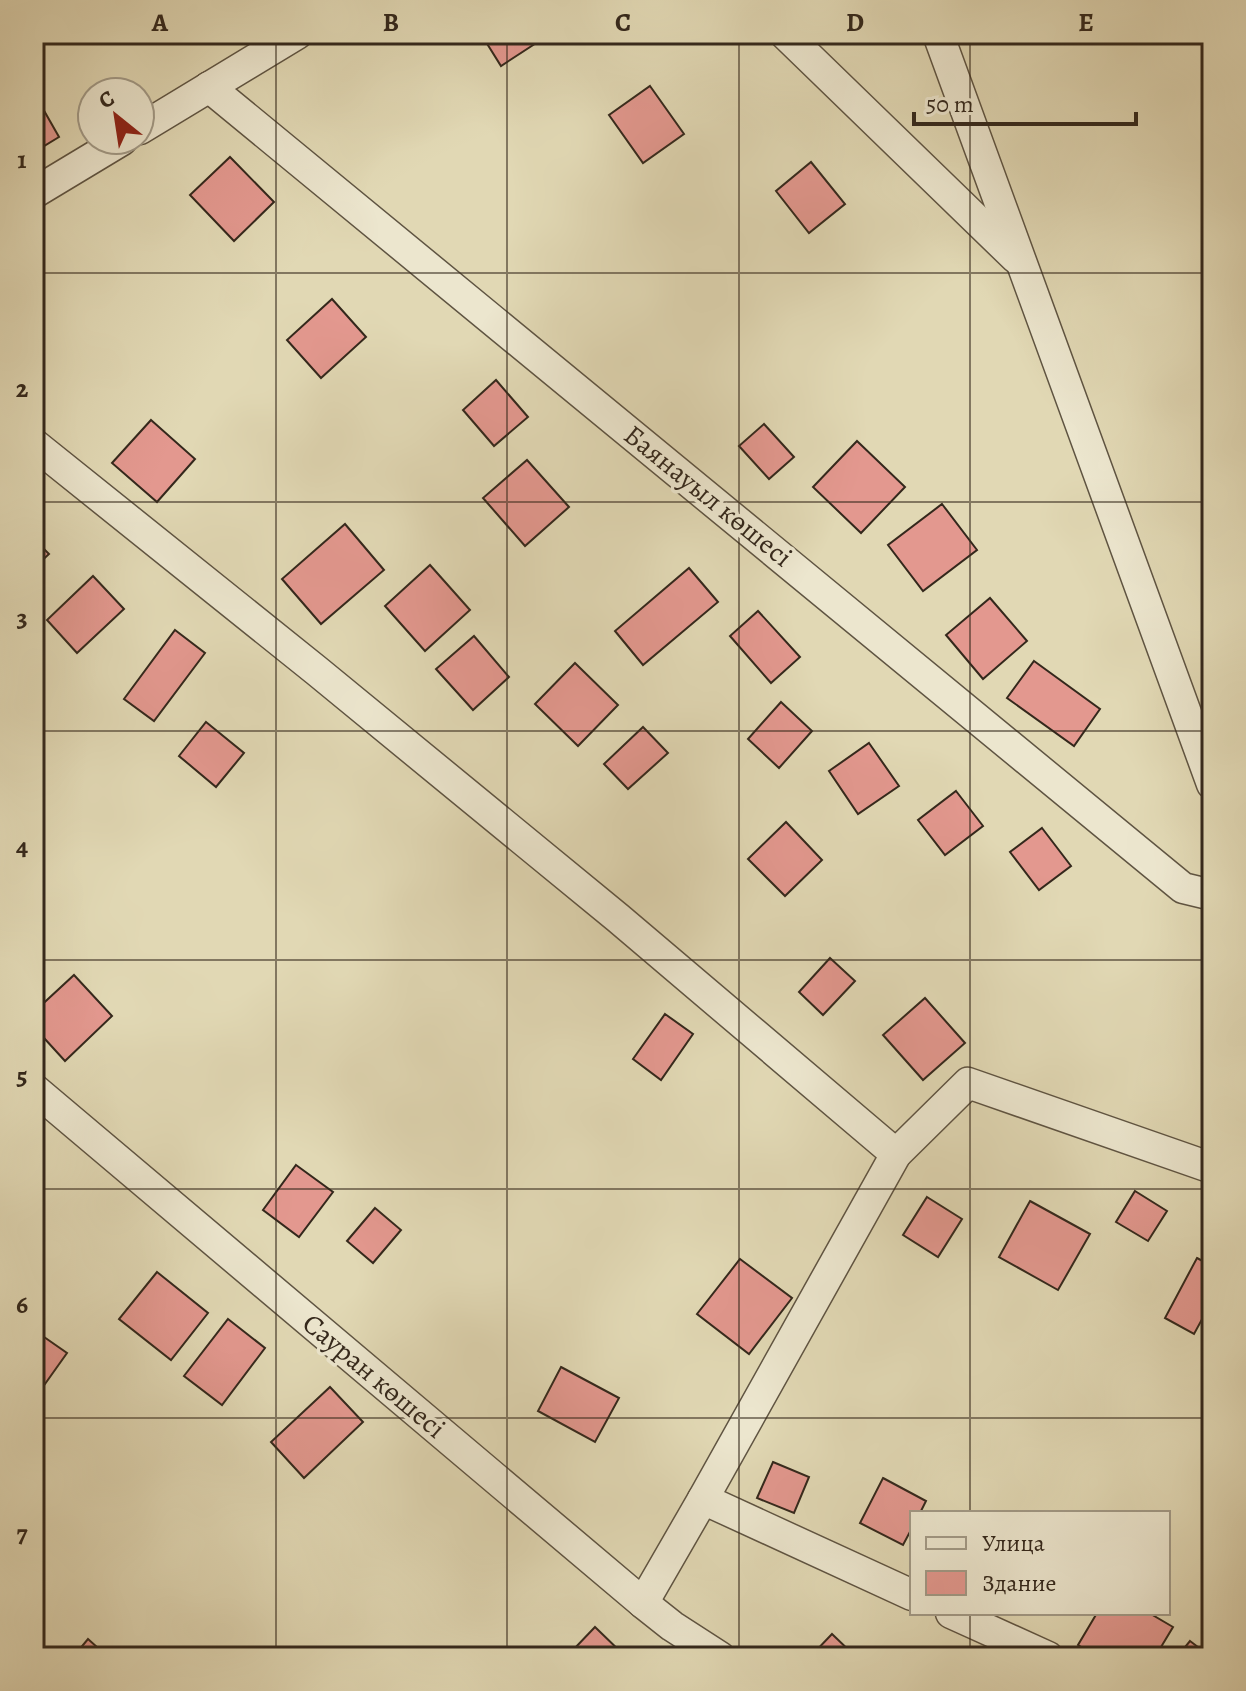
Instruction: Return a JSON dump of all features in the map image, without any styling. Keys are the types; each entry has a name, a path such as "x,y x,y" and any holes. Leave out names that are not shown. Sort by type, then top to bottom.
{"street":[{"path":"156,119 297,34"},
{"path":"785,34 1021,263"},
{"path":"938,34 1212,784"},
{"name":"Баянауыл көшесі","path":"209,87 1183,888 1212,895"},
{"path":"34,193 95,156"},
{"path":"34,444 618,918 896,1154"},
{"path":"643,1603 896,1154 968,1083 1212,1168"},
{"name":"Сауран көшесі","path":"34,1089 643,1603 720,1657"},
{"path":"703,1499 910,1594"},
{"path":"955,1615 1048,1657"}],"building":[{"path":"481,34 550,34 501,66"},
{"path":"650,86 684,134 643,163 609,115"},
{"path":"34,93 59,137 44,146 34,129"},
{"path":"230,157 274,202 234,241 190,195"},
{"path":"811,162 845,204 809,233 776,191"},
{"path":"332,299 366,337 321,378 287,340"},
{"path":"34,311 43,321 34,329"},
{"path":"496,380 528,417 494,446 463,410"},
{"path":"151,420 195,459 157,502 112,463"},
{"path":"764,424 794,457 769,479 739,446"},
{"path":"857,441 905,487 861,533 813,487"},
{"path":"527,460 569,507 525,546 483,498"},
{"path":"942,504 977,550 923,591 888,545"},
{"path":"345,524 384,570 321,624 282,579"},
{"path":"34,539 49,554 34,568"},
{"path":"430,565 470,610 425,651 385,606"},
{"path":"689,568 718,602 643,665 615,631"},
{"path":"93,576 124,609 77,653 47,620"},
{"path":"990,598 1027,641 983,679 946,635"},
{"path":"758,611 800,657 771,683 730,636"},
{"path":"175,630 205,653 154,721 124,699"},
{"path":"474,636 509,677 473,710 436,669"},
{"path":"1034,661 1100,709 1074,746 1007,698"},
{"path":"575,663 618,705 578,746 535,704"},
{"path":"781,702 812,731 779,768 748,739"},
{"path":"206,722 244,753 216,787 179,756"},
{"path":"643,727 668,753 628,789 604,764"},
{"path":"869,743 899,786 858,814 829,771"},
{"path":"956,791 983,826 945,855 918,820"},
{"path":"786,822 822,860 785,896 748,859"},
{"path":"1042,828 1071,866 1039,890 1010,852"},
{"path":"830,958 855,981 823,1015 799,992"},
{"path":"74,975 112,1016 65,1061 34,1027 34,1012"},
{"path":"925,998 965,1043 923,1080 883,1035"},
{"path":"665,1014 693,1034 661,1080 633,1059"},
{"path":"296,1165 333,1192 299,1237 263,1210"},
{"path":"1135,1191 1167,1211 1148,1241 1116,1222"},
{"path":"927,1197 962,1219 938,1257 903,1235"},
{"path":"1030,1201 1090,1234 1058,1290 999,1257"},
{"path":"375,1208 401,1230 373,1263 347,1241"},
{"path":"1197,1258 1212,1266 1212,1301 1194,1334 1165,1318"},
{"path":"740,1259 792,1298 749,1354 697,1314"},
{"path":"157,1272 208,1313 171,1360 119,1319"},
{"path":"228,1319 265,1348 222,1405 184,1376"},
{"path":"34,1330 67,1353 35,1398 34,1398"},
{"path":"561,1367 619,1398 595,1442 538,1411"},
{"path":"330,1387 363,1422 304,1478 271,1442"},
{"path":"773,1462 809,1477 794,1513 757,1498"},
{"path":"883,1478 926,1501 921,1511 910,1511 910,1532 903,1545 860,1523"},
{"path":"1096,1615 1152,1615 1173,1627 1155,1657 1098,1657 1078,1645"},
{"path":"595,1627 626,1657 580,1657 573,1650"},
{"path":"832,1634 856,1657 810,1657"},
{"path":"88,1639 108,1657 73,1657"},
{"path":"1190,1641 1211,1657 1177,1657"}]}
